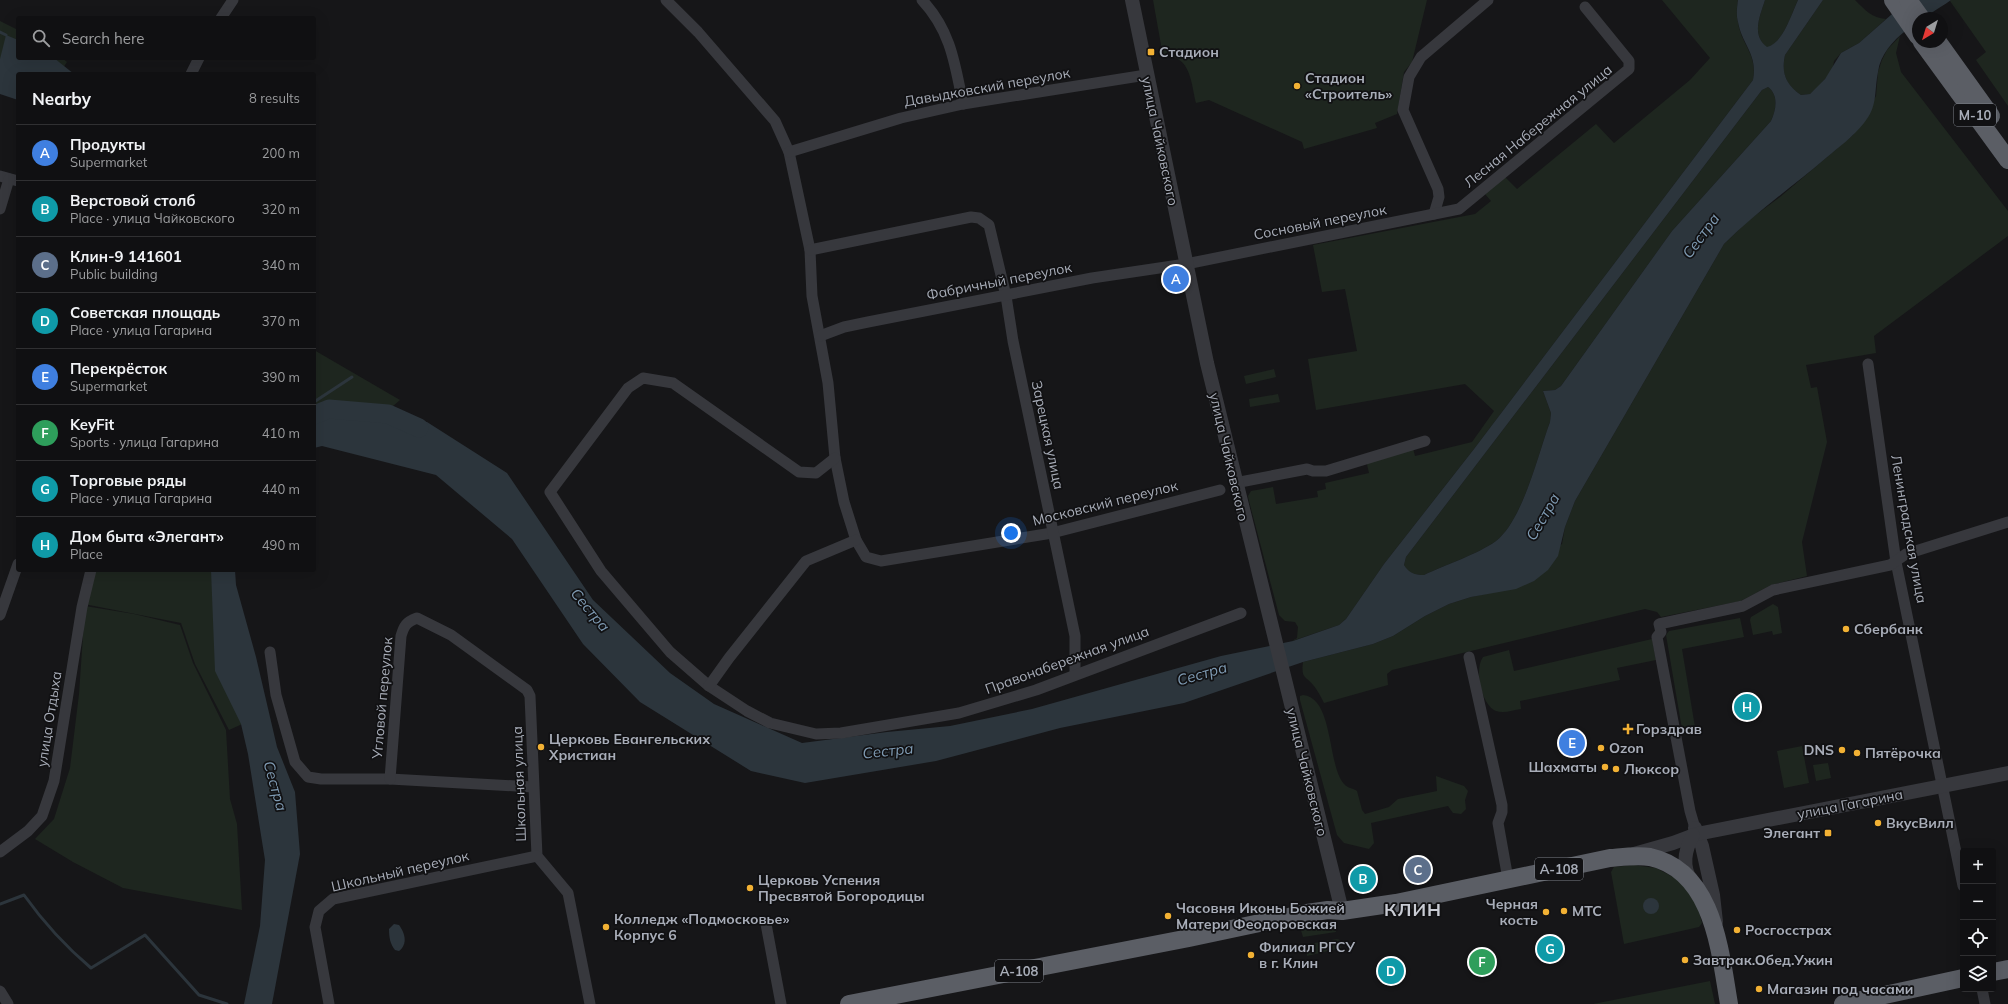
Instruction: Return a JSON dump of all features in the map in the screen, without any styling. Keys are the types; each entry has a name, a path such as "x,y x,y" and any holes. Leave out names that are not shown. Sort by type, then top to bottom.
{"highway":[{"path":"1893,0 1912,27"},
{"path":"1908,0 1917,12"},
{"name":"М-10","path":"1928,48 1948,68 2008,139"},
{"name":"М-10","path":"1940,48 1948,68 2008,160"},
{"name":"А-108","path":"1610,858 1640,856 1661,860 1685,876 1695,886 1704,900 1720,948 1729,1004"},
{"name":"улица Гагарина","path":"1342,911 1396,902 1610,858"},
{"name":"А-108","path":"849,1004 1188,938 1307,912 1328,910 1342,911"},
{"path":"1996,971 2008,969"},
{"path":"1843,1004 1960,979"}],"street":[{"path":"222,16 233,0"},
{"name":"Московский переулок","path":"666,0 698,32 775,121 789,152 810,250 812,296 828,383 834,458 844,502 856,540 866,557 881,561 1052,533 1220,490"},
{"path":"922,0 934,12 946,33 954,56 963,104"},
{"path":"933,0 934,12"},
{"name":"улица Чайковского","path":"1132,0 1146,75 1207,363 1266,609 1342,911"},
{"path":"1434,214 1438,205 1438,189 1403,110 1409,77 1420,57 1488,0"},
{"name":"Лесная Набережная улица","path":"1459,209 1629,69 1629,61 1585,7"},
{"path":"192,72 198,60"},
{"name":"Давыдковский переулок","path":"789,152 901,118 963,104 1146,75"},
{"path":"0,209 9,178"},
{"name":"Сосновый переулок","path":"1186,264 1459,209"},
{"name":"Зарецкая улица","path":"810,250 972,217 979,218 989,225 1006,296 1014,348 1075,636 1075,674"},
{"name":"Фабричный переулок","path":"820,336 844,327 1092,278 1186,264"},
{"name":"Ленинградская улица","path":"1868,364 1896,562 1963,884"},
{"name":"Правонабережная улица","path":"834,458 816,473 799,472 673,383 643,378 628,388 550,492 601,571 670,652 709,686 747,711 770,723 816,734 840,733 959,713 1036,690 1075,674 1241,613"},
{"path":"1235,483 1307,469 1313,471 1326,471 1425,441"},
{"path":"1720,948 1713,895 1702,846 1695,832 1688,803 1657,637 1661,632 1659,624 1743,606 1773,590 1890,565 1906,554 2008,522"},
{"path":"709,686 729,658 806,562 856,540"},
{"path":"0,615 16,570"},
{"name":"улица Отдыха","path":"0,852 28,832 42,816 54,781 82,607 91,572"},
{"name":"Школьная улица","path":"409,621 417,618 451,635 527,690 531,703 533,788 537,856 568,893 590,1004"},
{"name":"Угловой переулок","path":"390,780 401,636 404,626 409,621"},
{"path":"270,652 276,695 295,762 308,777 321,779 390,780 533,788"},
{"path":"1469,657 1502,805 1502,812 1498,823 1508,879"},
{"name":"улица Гагарина","path":"1610,858 1639,853 1695,832 2008,773"},
{"path":"1695,832 1686,850 1685,861 1687,873 1695,886"},
{"name":"Школьный переулок","path":"329,1004 315,927 319,911 333,899 537,856"},
{"path":"766,924 781,1004"},
{"path":"0,991 8,1004"},
{"path":"1983,992 1985,1004"}],"shaded area":[{"name":"Стадион «Строитель»","path":"1153,0 1427,0 1412,62 1404,72 1397,114 1375,123 1377,128 1304,149 1302,142 1209,100 1196,103 1191,79 1184,65 1179,60 1172,57 1163,56"},
{"path":"1662,0 1738,0 1737,19 1742,37 1753,63 1753,80 1474,449 1384,564 1346,619 1339,625 1292,641 1297,638 1298,627 1295,622 1285,621 1279,615 1249,501 1248,496 1251,491 1273,487 1276,504 1318,497 1317,491 1326,489 1325,483 1369,473 1366,460 1412,445 1415,456 1472,442 1494,411 1465,384 1316,410 1308,359 1357,351 1345,289 1322,292 1313,245 1475,214 1491,201 1485,194 1505,177 1517,189 1596,124 1614,143 1690,80 1710,58"},
{"path":"1765,0 1798,0 1782,35 1773,45 1767,48 1762,43 1758,31 1759,19"},
{"path":"1823,0 1855,0 1873,15 1886,19 1859,43 1841,53 1834,61 1832,71 1818,87 1810,94 1801,95 1788,83 1784,73 1785,55"},
{"path":"2008,0 2008,106 1976,60 1986,52 1950,1"},
{"path":"0,21 16,29 16,60 64,60 67,62 60,72 16,72 16,76 0,93"},
{"path":"1900,36 1896,53 1901,72 2008,211 2008,236 1874,336 1876,353 1806,365 1811,388 1817,387 1827,442 1802,542 1807,576 1771,585 1741,601 1661,617 1657,612 1645,609 1392,670 1387,674 1388,685 1324,703 1315,688 1304,676 1303,662 1373,644 1393,636 1425,616 1449,604 1490,593 1562,544 1565,527 1575,501 1724,244 1749,220 1780,197 1853,135 1876,96 1878,72 1882,60 1887,50"},
{"path":"1768,87 1774,94 1776,103 1771,121 1672,231 1561,386 1555,390 1543,391 1551,413 1550,422 1529,486 1522,503 1506,531 1489,546 1424,575 1410,572 1404,565 1406,557 1762,90"},
{"path":"316,351 400,400 386,412 328,408 316,413"},
{"path":"1274,369 1276,377 1246,384 1244,376"},
{"path":"1278,394 1280,402 1250,407 1249,399"},
{"path":"90,572 215,572 249,721 229,730 195,664 181,623 84,604"},
{"path":"1773,604 1778,607 1782,633 1773,635 1772,631 1753,635 1750,620 1751,617"},
{"path":"85,606 134,614 180,625 193,663 226,730 230,799 237,824 242,910 123,888 73,862 35,839 54,819 70,768 79,694"},
{"path":"1740,618 1744,637 1682,649 1695,727 1693,731 1683,735 1666,635 1669,631"},
{"path":"1652,639 1656,660 1617,668 1620,680 1520,701 1521,709 1505,712 1496,711 1486,702 1480,686 1479,670 1483,657 1509,650 1514,671"},
{"path":"1303,695 1313,699 1320,708 1325,719 1339,775 1345,785 1357,791 1362,810 1365,814 1389,807 1398,799 1437,791 1436,776 1464,786 1468,791 1465,800 1466,809 1461,814 1453,813 1448,806 1371,823 1374,843 1369,849 1344,843 1337,835 1300,700 1300,696"},
{"path":"1802,746 1809,783 1784,788 1777,751"},
{"path":"1828,763 1831,778 1816,781 1813,765"},
{"path":"1634,865 1656,868 1681,881 1698,907 1702,923 1699,927 1624,944 1611,872 1614,867"},
{"path":"1323,923 1335,925 1336,932 1303,937 1300,927"},
{"path":"1337,939 1340,940 1341,948 1307,956 1306,948 1309,947 1309,944"},
{"path":"1710,981 1715,1004 1593,1004"}],"water":[{"path":"1738,0 1765,0 1759,19 1758,31 1759,37 1767,47 1778,40 1786,28 1798,0 1823,0 1785,55 1784,73 1788,83 1801,95 1810,94 1825,79 1841,53 1859,43 1908,0 1951,0 1932,12 1912,12 1912,26 1888,49 1882,60 1878,72 1874,105 1872,111 1860,128 1841,146 1748,222 1724,244 1575,501 1565,527 1558,556 1548,570 1534,581 1516,589 1471,597 1449,604 1425,616 1393,636 1373,644 1303,662 1184,703 1060,728 936,761 805,783 751,771 640,702 583,644 512,539 436,475 322,446 316,448 316,416 342,409 427,422 507,473 593,600 670,673 714,704 802,743 887,732 950,726 1032,709 1221,656 1293,641 1339,625 1346,619 1384,564 1474,449 1753,80 1754,71 1752,56 1740,30 1737,17","holes":["1768,87 1774,94 1776,103 1771,121 1672,231 1561,386 1555,390 1543,391 1551,413 1550,422 1529,486 1522,503 1506,531 1489,546 1424,575 1410,572 1404,565 1406,557 1762,90"]},
{"path":"6,35 16,39 16,60 56,60 72,72 16,72 16,99 0,94 0,59"},
{"path":"211,572 235,572 236,585 256,657 277,747 295,792 300,854 272,1004 244,1004 260,926 265,860 248,754 241,724 215,671"},
{"path":"1651,898 1658,903 1659,906 1654,913 1651,914 1644,909 1643,906 1648,899"},
{"path":"394,924 399,925 405,938 404,945 399,951 393,948 390,938 389,929"}],"waterway":[{"path":"0,32 6,35"},
{"path":"316,401 352,377"},
{"name":"Сестра","path":"316,414 329,409 388,414 419,428"},
{"path":"0,904 24,895 55,934 91,968 145,935 199,995 227,1004"}],"place":[{"name":"Стадион","path":"1151,52"},
{"name":"Стадион «Строитель»","path":"1297,86"},
{"name":"Продукты","path":"1176,279"},
{"name":"Сбербанк","path":"1846,629"},
{"name":"Дом быта «Элегант»","path":"1747,707"},
{"name":"Горздрав","path":"1628,729"},
{"name":"Перекрёсток","path":"1572,743"},
{"name":"Церковь Евангельских Христиан","path":"541,747"},
{"name":"Ozon","path":"1601,748"},
{"name":"DNS","path":"1842,750"},
{"name":"Пятёрочка","path":"1857,753"},
{"name":"Шахматы","path":"1605,767"},
{"name":"Люксор","path":"1616,769"},
{"name":"ВкусВилл","path":"1878,823"},
{"name":"Элегант","path":"1828,833"},
{"name":"Клин-9 141601","path":"1418,870"},
{"name":"Верстовой столб","path":"1363,879"},
{"name":"Церковь Успения Пресвятой Богородицы","path":"750,888"},
{"name":"МТС","path":"1564,911"},
{"name":"Черная кость","path":"1546,912"},
{"name":"Часовня Иконы Божией Матери Феодоровская","path":"1168,916"},
{"name":"Колледж «Подмосковье» Корпус 6","path":"606,927"},
{"name":"Росгосстрах","path":"1737,930"},
{"name":"Tорговые ряды","path":"1550,949"},
{"name":"Филиал РГСУ в г. Клин","path":"1251,955"},
{"name":"Завтрак.Обед.Ужин","path":"1685,960"},
{"name":"KeyFit","path":"1482,962"},
{"name":"Советская площадь","path":"1391,971"},
{"name":"Магазин под часами","path":"1759,989"}],"district":[{"name":"КЛИН","path":"1413,910"}]}
